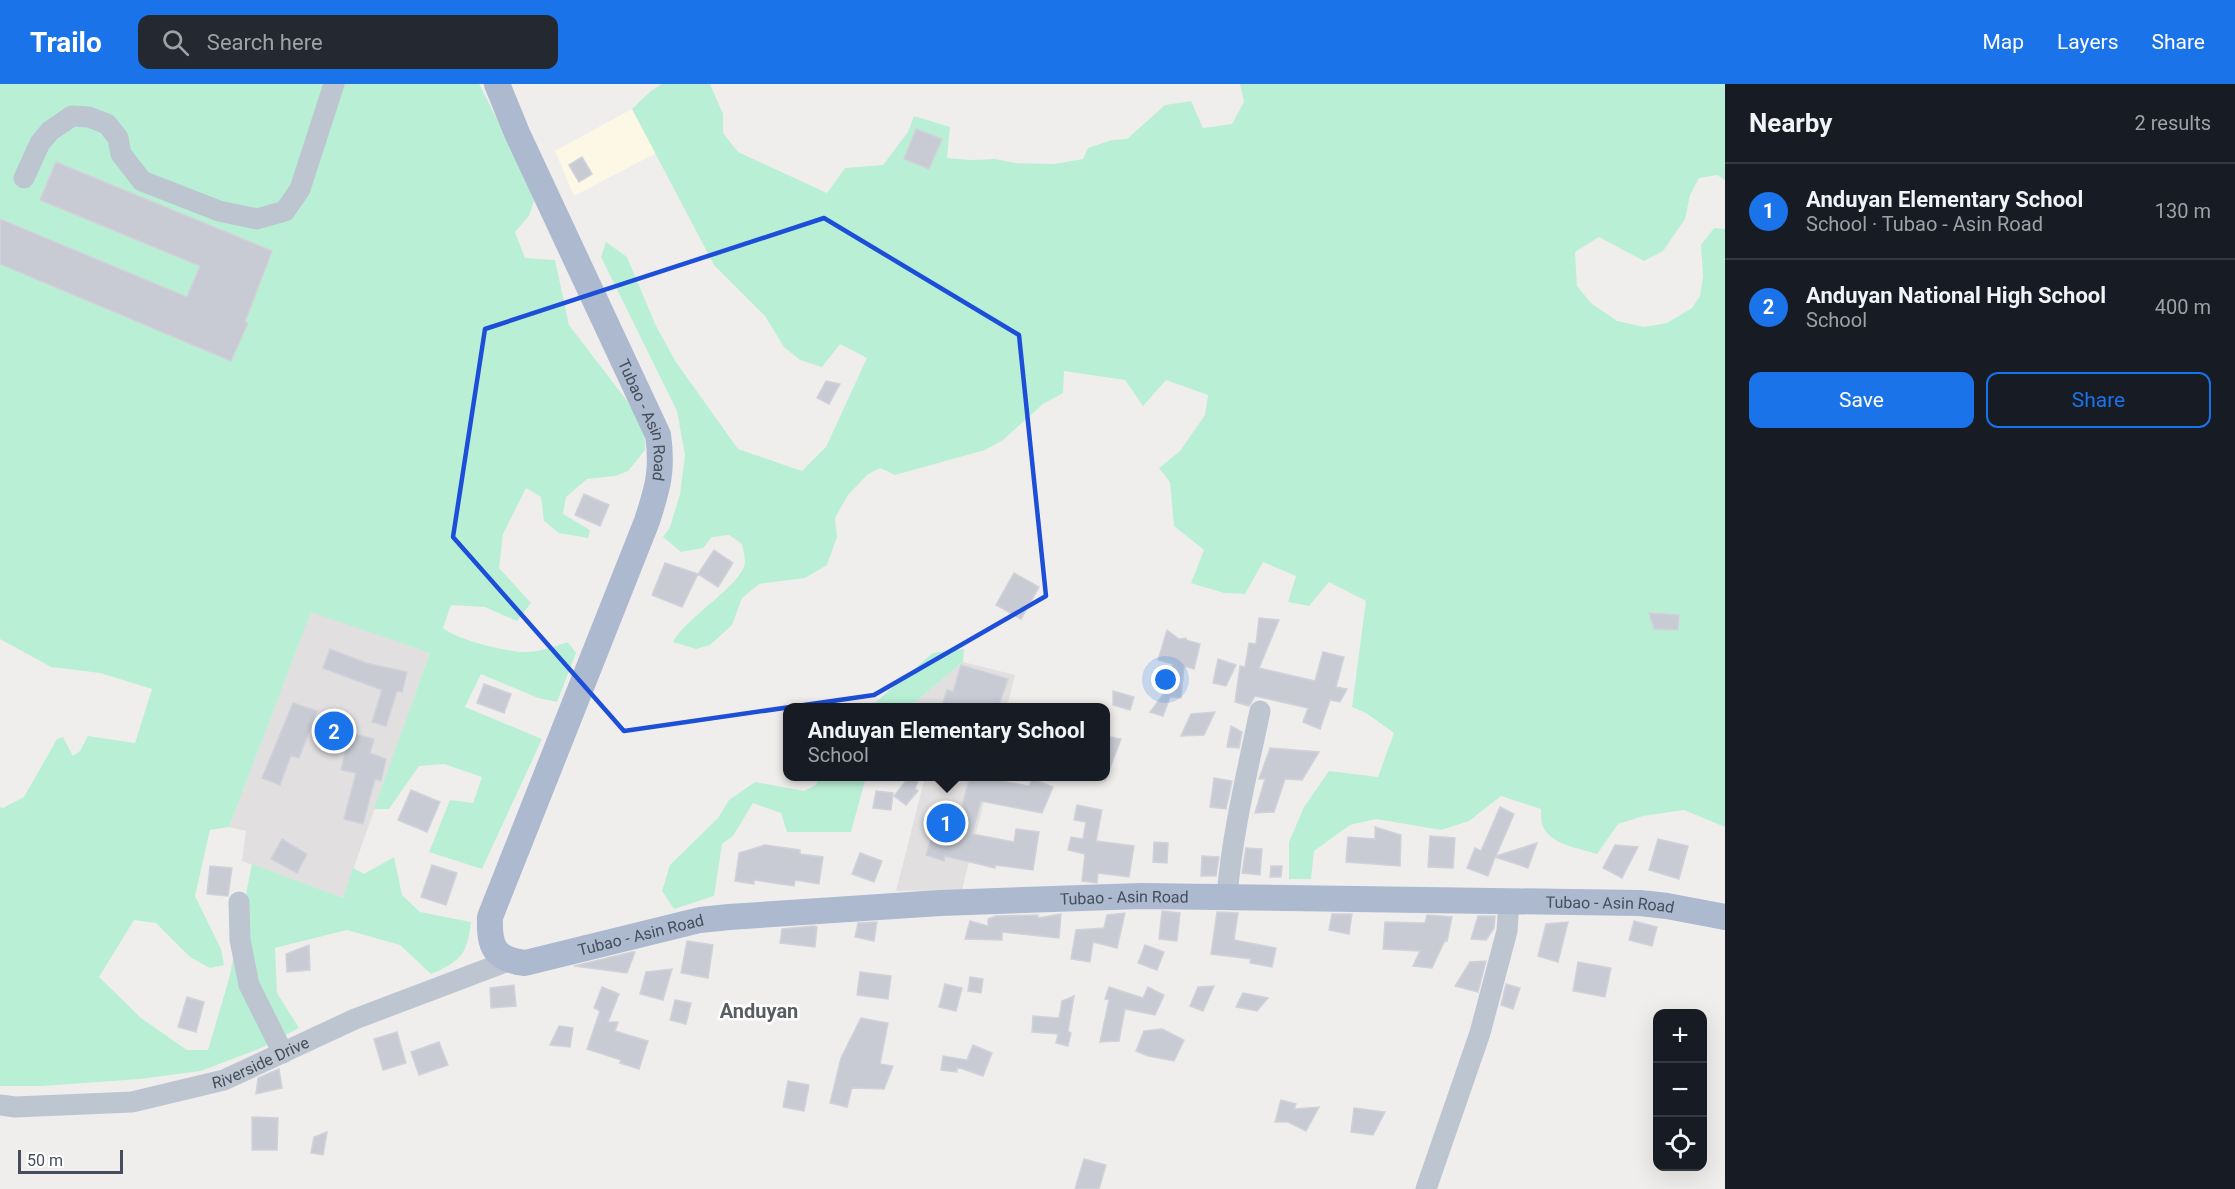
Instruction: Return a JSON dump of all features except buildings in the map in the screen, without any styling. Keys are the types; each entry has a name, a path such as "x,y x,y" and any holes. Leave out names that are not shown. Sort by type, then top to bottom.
{"main road":[{"name":"Tubao - Asin Road","path":"497,84 517,132 658,435 662,461 658,488 647,520 490,917 489,936 496,952 508,961 525,963 700,920 940,903 1141,896 1640,903 1725,917"}],"street":[{"path":"24,178 40,143 50,131 72,116 89,117 107,124 118,138 121,154 142,181 219,211 257,219 285,211 300,189 334,84"},
{"path":"1227,897 1230,858 1243,785 1260,711"},
{"path":"1426,1189 1480,1033 1507,930 1509,901"},
{"path":"239,902 240,940 249,985 283,1053"},
{"name":"Riverside Drive","path":"0,1105 132,1102 224,1080 400,1001 508,961"}],"highlighted area":[{"path":"824,218 1019,335 1046,596 874,695 624,731 453,537 485,329"}],"shaded area":[{"path":"632,109 656,153 574,196 555,151"},
{"path":"311,611 430,653 343,898 242,861 246,831 229,827"},
{"path":"963,662 1015,675 1008,703 915,702"},
{"path":"924,781 989,781 962,890 896,891"}],"green space":[{"path":"0,84 479,84 525,173 534,201 529,216 515,232 525,258 555,260 569,325 644,423 645,450 628,471 615,476 587,479 566,497 563,514 590,530 588,538 559,533 544,521 541,497 526,488 503,534 499,568 531,603 517,621 485,607 451,605 443,628 459,637 491,647 521,652 539,651 568,642 576,653 557,702 538,698 481,674 465,707 542,739 482,869 429,852 450,800 473,803 482,777 444,764 419,766 389,809 374,809 430,653 311,612 229,827 210,830 195,896 221,949 224,965 210,968 190,957 156,923 134,920 99,977 141,1018 187,1050 208,1050 229,979 252,864 343,898 353,868 364,874 394,857 402,895 420,912 471,922 467,942 461,956 456,961 431,974 400,945 347,930 275,948 277,993 299,1028 261,1048 201,1071 140,1079 42,1086 0,1086 0,807 3,808 24,797 57,739 63,737 73,756 80,751 88,736 135,743 152,689 100,673 51,667 0,639"},
{"path":"662,84 710,84 723,114 723,133 738,152 827,193 845,168 883,165 908,132 914,116 950,127 947,158 1054,164 1083,159 1088,148 1112,140 1127,139 1165,105 1191,101 1203,128 1232,124 1244,102 1240,84 1725,84 1725,180 1717,175 1699,178 1690,195 1685,219 1663,251 1644,261 1599,237 1575,252 1577,286 1591,303 1617,321 1644,327 1667,323 1692,308 1700,296 1703,276 1701,245 1714,228 1725,229 1725,827 1684,810 1643,816 1618,824 1597,854 1565,845 1551,837 1542,824 1541,809 1501,796 1469,821 1441,830 1376,819 1350,825 1314,851 1311,879 1289,879 1289,842 1304,807 1329,771 1378,777 1394,733 1366,713 1352,707 1366,601 1329,582 1309,606 1288,602 1296,576 1263,562 1245,594 1224,593 1191,583 1204,550 1174,526 1170,482 1159,468 1180,451 1205,415 1208,395 1166,380 1143,406 1125,380 1064,371 1063,393 1043,404 1003,440 985,450 895,475 880,468 867,475 848,495 835,518 837,537 827,565 805,578 759,584 742,598 732,625 710,645 696,649 673,642 680,632 741,572 745,563 742,544 729,535 712,537 703,548 681,552 663,537 670,527 680,494 685,455 677,411 601,257 606,242 627,257 656,326 676,362 738,449 802,471 826,447 867,358 840,344 822,367 800,360 784,347 765,316 714,265 632,109"},
{"path":"964,649 963,662 915,702 875,703 933,653"},
{"path":"817,781 865,781 851,832 787,832 781,813 753,803 733,836 722,844 714,896 674,909 662,891 670,865 718,818 729,800 755,782 804,791 816,785"}],"place":[{"name":"Anduyan National High School","path":"334,731"},
{"name":"Anduyan Elementary School","path":"946,823"}],"district":[{"name":"Anduyan","path":"759,1011"}]}
